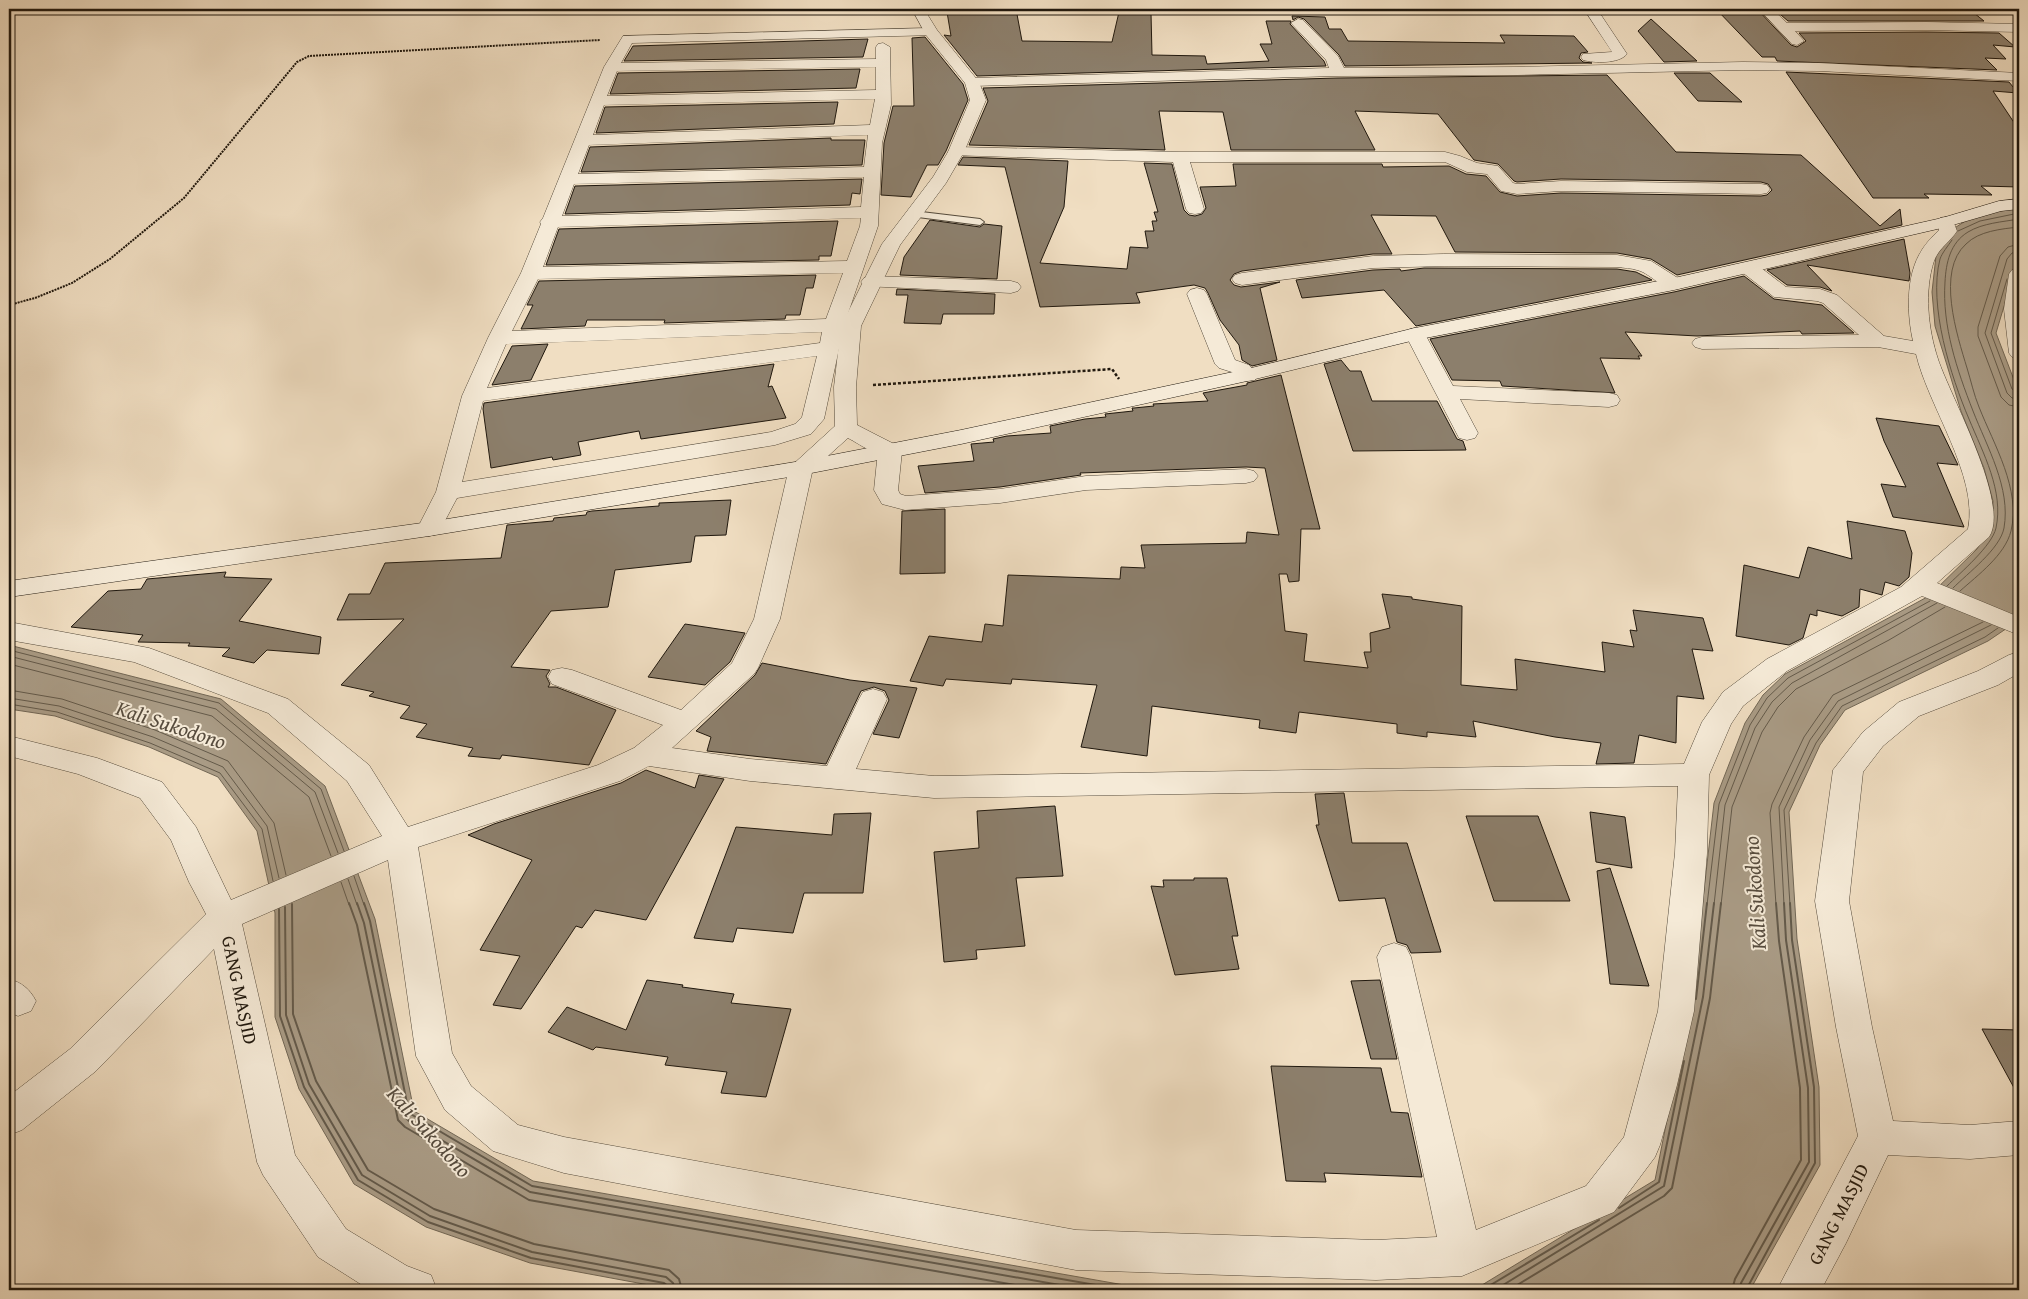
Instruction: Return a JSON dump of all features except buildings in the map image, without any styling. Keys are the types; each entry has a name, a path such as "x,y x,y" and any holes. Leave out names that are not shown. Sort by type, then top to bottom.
{"street":[{"path":"9,1118 83,1060 224,916 392,846 609,773 645,755 685,722 744,668 767,619 802,468 846,423 845,387 851,326 871,282 892,244 940,178 956,152 978,100 972,82 931,32 918,9"},
{"path":"1517,71 1514,60 1516,58 1608,56 1620,54 1591,9"},
{"path":"1765,9 1785,27 1815,71"},
{"path":"1298,23 1334,59 1338,72"},
{"path":"1785,27 1926,26 2019,28"},
{"path":"429,529 448,492 473,396 498,338 531,273 610,67 628,39 931,32"},
{"path":"448,492 775,438 803,429 813,419 834,325 869,226 874,143 883,105 883,47"},
{"path":"610,67 883,63"},
{"path":"972,82 1338,72 1517,71 1815,71 2019,77"},
{"path":"597,101 883,94"},
{"path":"582,140 877,130"},
{"path":"956,152 1180,157 1445,157 1473,168 1492,170 1506,187 1517,189 1561,186 1761,189"},
{"path":"1180,157 1195,209"},
{"path":"569,178 872,172"},
{"path":"9,589 429,529 802,468 1247,375 1415,334 1750,268 1946,222 1999,206 2019,204"},
{"path":"549,222 870,212"},
{"path":"9,631 139,654 278,706 358,773 392,846 434,1056 458,1098 507,1139 564,1155 1076,1250 1376,1260 1462,1256 1600,1199 1641,1145 1676,1011 1691,853 1694,775 1717,722 1733,699 1778,665 1925,588 1980,532 1983,522 1979,492 1966,453 1935,383 1924,349 1918,299 1922,273 1929,252 1948,231 1946,222"},
{"path":"1242,279 1373,262 1444,260 1598,261 1630,262 1644,265 1674,284"},
{"path":"531,273 854,267"},
{"path":"1750,268 1780,293 1820,296 1830,299 1878,342"},
{"path":"2019,274 2014,309 2019,353"},
{"path":"871,282 1011,287"},
{"path":"1197,294 1226,364 1242,369 1247,375"},
{"path":"498,338 834,325"},
{"path":"1415,334 1467,433"},
{"path":"1702,343 1878,342 1924,349"},
{"path":"473,396 829,348"},
{"path":"1446,392 1609,400"},
{"path":"813,419 846,423 890,451"},
{"path":"890,451 886,490 891,498 905,503 1000,496 1086,483 1246,476"},
{"path":"1925,588 2019,628"},
{"path":"2019,661 1988,678 1909,709 1874,740 1848,770 1832,901 1854,1027 1877,1137 1970,1142 2019,1138"},
{"path":"562,677 685,722"},
{"path":"837,777 873,699"},
{"name":"GANG MASJID","path":"9,746 86,765 151,790 185,834 205,882 224,916 277,1162 332,1243 396,1282 416,1290"},
{"path":"645,755 750,770 934,787 1694,775"},
{"path":"1394,958 1462,1256"},
{"name":"GANG MASJID","path":"1798,1290 1832,1229 1877,1137"}],"lane":[{"path":"913,214 980,222"}],"path":[{"path":"9,306 72,283 110,259 184,198 297,62 303,58 322,55 628,39"},
{"path":"845,387 1112,369"}],"water":[{"name":"Kali Sukodono","path":"2019,208 2019,256 1996,333 2019,393 2019,620 1988,641 1845,710 1820,745 1789,812 1797,939 1819,1087 1820,1165 1750,1290 676,1290 530,1263 426,1227 354,1184 299,1089 275,1017 275,913 257,831 218,777 149,747 55,716 9,709 9,645 221,699 325,786 375,919 414,1111 533,1181 1147,1289 1482,1285 1655,1180 1692,995 1714,803 1745,723 1763,695 1785,674 1929,596 1977,549 1992,527 1993,501 1984,468 1961,411 1935,326 1932,292 1936,256 1953,229 1967,220 1988,213"}]}
